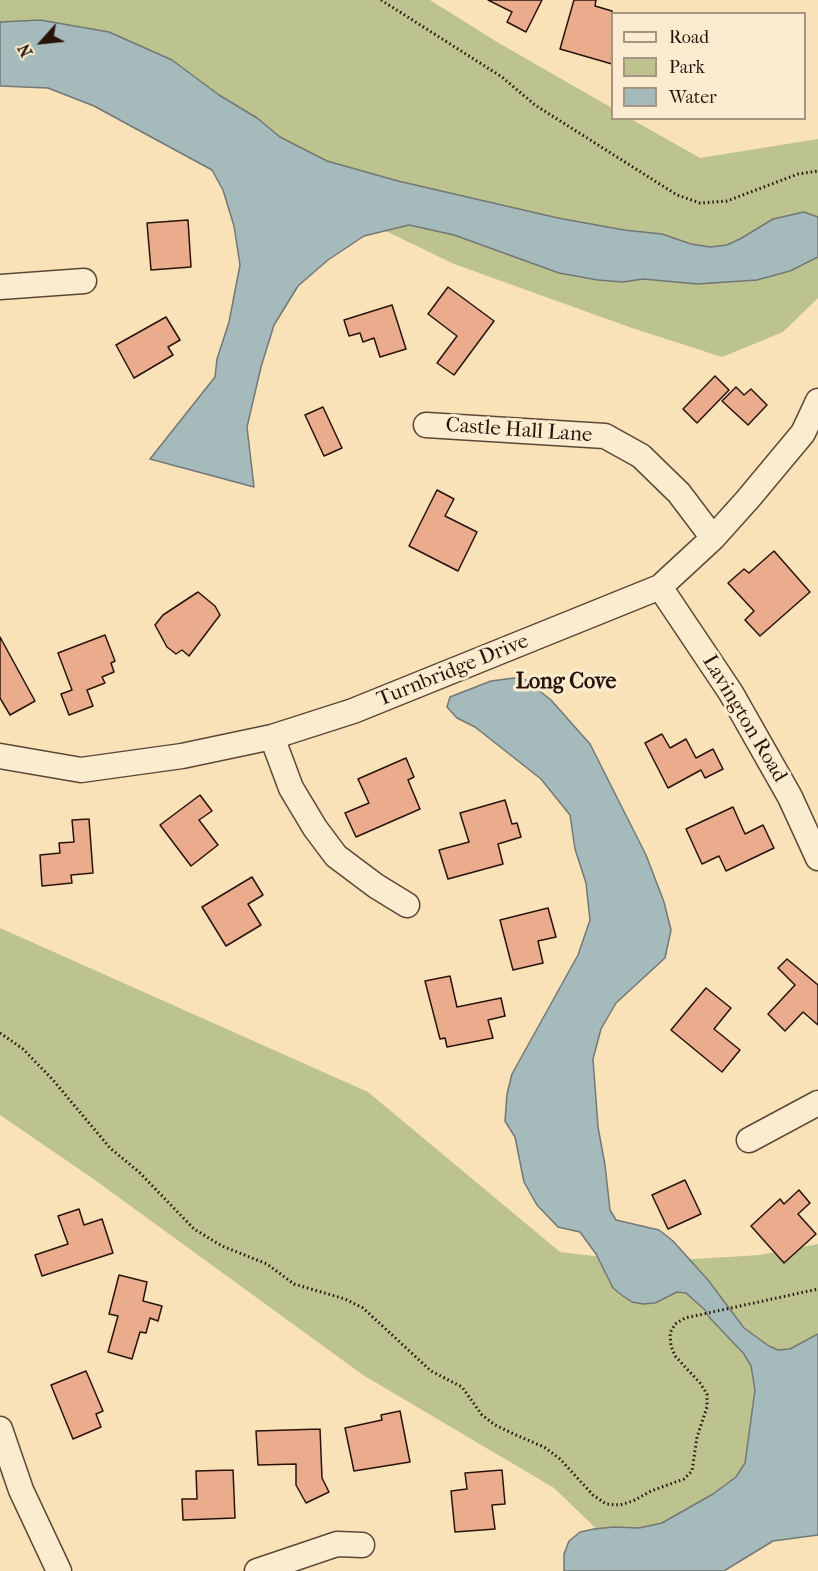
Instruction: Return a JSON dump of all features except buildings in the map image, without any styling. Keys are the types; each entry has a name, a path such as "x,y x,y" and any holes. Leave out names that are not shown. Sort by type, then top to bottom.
{"street":[{"path":"0,287 84,281"},
{"name":"Turnbridge Drive","path":"0,756 81,770 182,756 272,736 353,711 660,587 713,538 802,433 818,401"},
{"name":"Castle Hall Lane","path":"426,425 605,436 641,456 679,493 713,538"},
{"name":"Lavington Road","path":"660,587 731,693 790,797 818,858"},
{"path":"272,736 291,788 315,828 336,856 376,886 407,905"},
{"path":"749,1140 818,1103"},
{"path":"0,1429 21,1490 59,1571"},
{"path":"257,1571 337,1544 362,1545"}],"path":[{"path":"381,0 502,77 535,105 677,195 700,203 727,201 798,174 818,171"},
{"path":"0,1033 22,1049 53,1080 110,1148 139,1172 194,1229 222,1246 267,1264 294,1284 345,1299 363,1308 431,1371 462,1387 482,1415 516,1435 544,1447 560,1459 593,1495 606,1504 620,1505 633,1501 651,1491 684,1479 692,1472 697,1437 707,1407 707,1394 675,1356 670,1333 675,1324 685,1318 818,1289"}],"green space":[{"path":"0,0 430,0 497,42 611,107 611,120 633,120 700,158 818,139 818,298 783,332 722,357 632,328 454,264 253,167 0,54"},
{"path":"0,928 368,1092 560,1252 645,1262 760,1255 818,1244 818,1436 629,1560 554,1488 363,1375 92,1178 0,1115"}],"water":[{"path":"40,20 109,32 172,60 219,95 257,118 280,137 327,161 398,181 558,218 624,230 662,234 691,244 710,247 727,245 773,219 804,212 818,217 818,257 790,271 757,280 697,284 643,279 623,282 559,273 454,235 409,225 364,236 328,260 298,286 274,325 261,367 247,427 254,487 150,459 215,377 217,359 229,322 240,265 234,226 223,190 212,170 94,106 48,88 0,86 0,22"},
{"path":"522,677 551,700 590,744 646,855 664,902 671,930 665,958 616,1003 601,1029 593,1059 598,1127 610,1210 616,1220 659,1230 673,1241 708,1280 744,1328 769,1346 778,1350 790,1349 818,1334 818,1535 773,1541 724,1571 564,1571 564,1554 569,1541 580,1532 614,1527 639,1528 662,1523 713,1494 736,1477 745,1463 755,1390 751,1366 744,1354 705,1310 686,1293 677,1292 655,1303 643,1304 632,1302 623,1296 613,1288 596,1254 580,1232 558,1227 537,1205 524,1182 515,1137 505,1121 507,1094 512,1074 578,955 590,920 586,883 575,849 570,815 541,779 475,727 457,718 447,707 450,697 491,681"}],"district":[{"name":"Long Cove","path":"566,683"}]}
